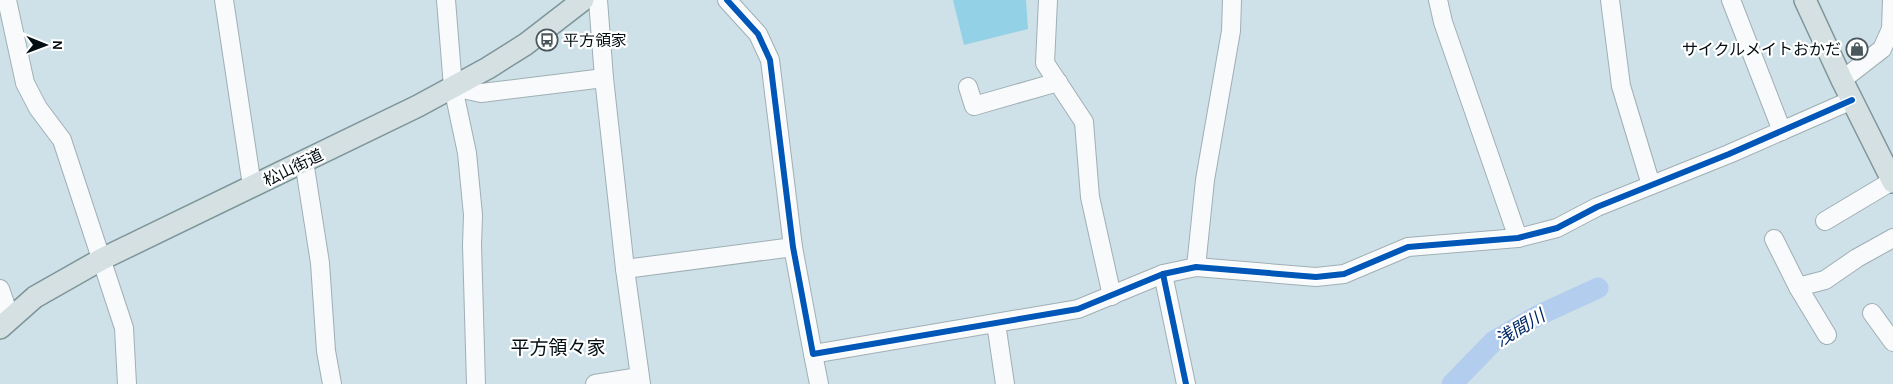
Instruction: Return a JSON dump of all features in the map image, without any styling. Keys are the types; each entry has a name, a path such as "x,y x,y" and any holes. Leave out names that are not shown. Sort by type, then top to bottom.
{"main road":[{"name":"松山街道","path":"5,323 35,297 102,259 304,161 488,68 526,44 584,0"},
{"path":"1805,0 1842,80 1893,182"}],"street":[{"path":"224,0 252,186"},
{"path":"446,0 453,87 467,153 473,215 472,246 476,384"},
{"path":"595,384 640,380 625,269 604,78 598,0"},
{"path":"728,0 758,34 770,60 793,247 818,384"},
{"path":"1048,0 1044,63 1084,122 1090,197 1112,296"},
{"path":"1196,267 1205,180 1231,31 1232,0"},
{"path":"1438,0 1443,22 1518,238"},
{"path":"1610,0 1620,86 1651,185"},
{"path":"1731,0 1782,131"},
{"path":"1842,80 1882,49 1892,29 1892,0"},
{"path":"5,9 25,83 38,108 62,140 102,259 124,328 127,384"},
{"path":"453,87 482,93 604,78"},
{"path":"968,87 974,106 1058,82"},
{"path":"814,354 1078,309 1163,274 1196,267 1316,277 1331,276 1344,274 1408,247 1518,238 1557,228 1597,207 1782,131 1852,100"},
{"path":"304,161 320,263 326,351 332,384"},
{"path":"1825,221 1893,182"},
{"path":"1798,287 1825,280 1893,238"},
{"path":"1774,239 1798,287 1827,335"},
{"path":"625,269 793,247"},
{"path":"1163,274 1186,384"},
{"path":"0,289 5,323"},
{"path":"1872,313 1893,342"},
{"path":"996,323 1005,384"}],"shaded area":[{"path":"953,0 1026,0 1028,29 964,45"}],"waterway":[{"name":"浅間川","path":"1452,384 1494,341 1537,316 1598,288"}],"cycle path":[{"path":"727,0 758,34 770,60 793,247 813,354 1078,309 1163,274"},
{"path":"1186,384 1163,274 1196,267 1316,277 1344,274 1408,247 1518,238 1557,228 1597,207 1729,154 1852,100"}],"place":[{"name":"平方領家","path":"547,40"},
{"name":"サイクルメイトおかだ","path":"1857,49"}],"district":[{"name":"平方領々家","path":"558,347"}]}
